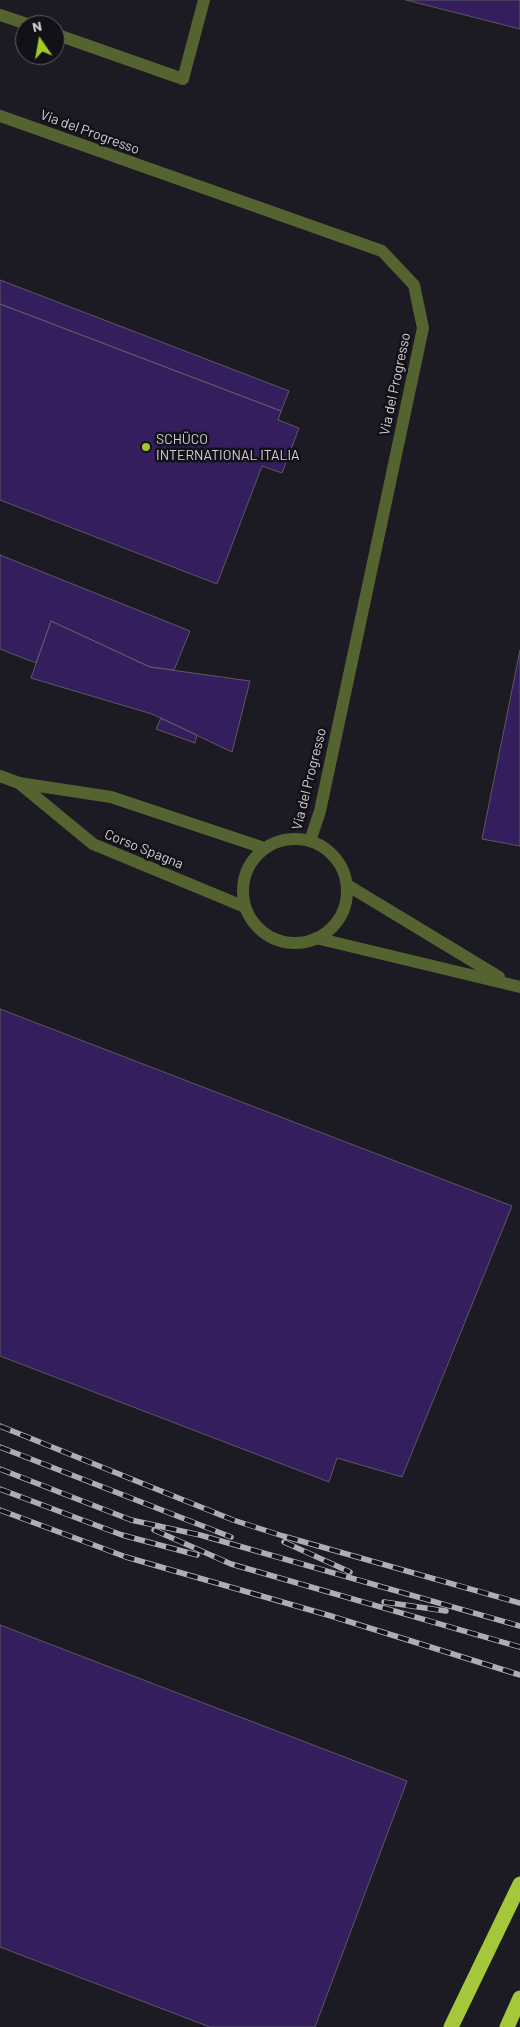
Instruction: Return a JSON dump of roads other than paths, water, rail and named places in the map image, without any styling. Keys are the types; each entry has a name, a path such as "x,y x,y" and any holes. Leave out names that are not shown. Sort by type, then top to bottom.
{"highway":[{"path":"451,2027 520,1884"},
{"path":"507,2027 520,1998"}],"street":[{"path":"65,38 183,79 204,0"},
{"path":"0,14 15,20"},
{"name":"Via del Progresso","path":"0,116 382,251 414,286 423,328 320,811 310,841"},
{"name":"Corso Spagna","path":"0,776 19,783 110,797 264,848"},
{"name":"Corso Spagna","path":"19,783 93,844 245,907"},
{"path":"298,838 310,841 331,853 342,867 347,885 346,901 340,916 330,929 316,938 299,942 282,941 266,934 253,922 245,907 242,891 245,874 252,860 264,848 280,840 298,838"},
{"path":"347,885 515,986"},
{"path":"316,938 515,986"}],"railway":[{"path":"0,1426 233,1520 520,1603"},
{"path":"0,1447 231,1537"},
{"path":"0,1469 131,1520 200,1535 520,1626"},
{"path":"0,1489 122,1535 197,1555"},
{"path":"0,1510 126,1557 331,1616 520,1675"},
{"path":"154,1530 231,1564 520,1647"},
{"path":"284,1542 350,1572"},
{"path":"384,1602 446,1611"}],"place":[{"name":"SCHÜCO INTERNATIONAL ITALIA","path":"146,447"}]}
